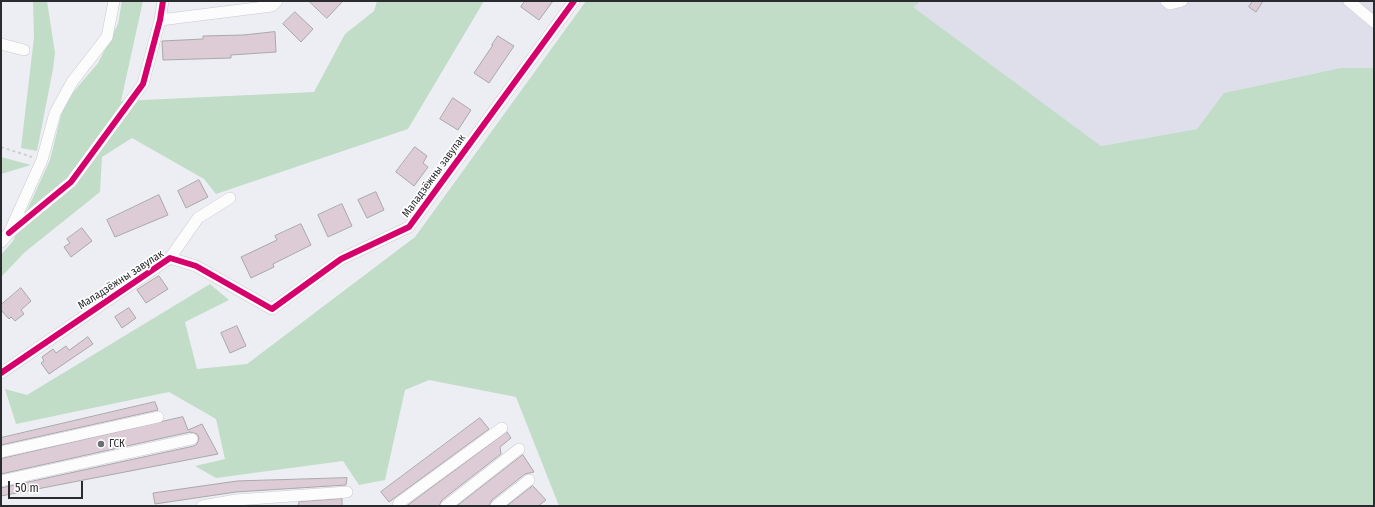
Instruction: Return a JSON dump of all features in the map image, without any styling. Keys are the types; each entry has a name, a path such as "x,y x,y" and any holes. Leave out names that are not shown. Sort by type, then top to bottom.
{"street":[{"path":"9,233 42,160 55,113 72,82 107,37 114,1"},
{"path":"1,242 9,233 71,182 143,84 160,20 163,1"},
{"path":"160,20 272,6 277,1"},
{"name":"Маладзёжны завулак","path":"1,373 170,258 196,266 272,309 341,259 409,227 574,1"},
{"path":"1166,1 1170,4 1182,1"},
{"path":"1349,1 1374,22"},
{"path":"1,44 24,50"},
{"path":"170,258 198,218 230,198"},
{"path":"1,452 158,417"},
{"path":"398,506 399,503 502,428"},
{"path":"1,481 192,439"},
{"path":"446,506 519,449"},
{"path":"496,506 528,480"},
{"path":"202,506 236,500 291,501 347,492"}],"path":[{"path":"1,147 42,160"}],"shaded area":[{"path":"921,1 1374,1 1374,68 1340,68 1225,93 1197,129 1101,146 912,7"}],"green space":[{"path":"33,1 47,1 55,53 37,151 21,148 34,37"},
{"path":"122,1 143,1 121,101 314,92 345,34 374,11 377,1 484,1 408,129 216,194 204,179 132,138 102,157 100,192 25,252 1,277 1,255 13,241 50,160 64,103 98,63 118,24"},
{"path":"586,1 921,1 913,7 1101,146 1197,129 1224,93 1340,68 1374,68 1374,506 559,506 516,397 429,380 405,390 385,480 359,485 343,461 216,478 195,466 225,459 216,419 169,392 16,424 5,389 27,395 210,284 229,300 185,322 197,369 247,364 415,237"},
{"path":"1,157 31,165 1,174"}],"building":[{"path":"309,1 343,1 327,18"},
{"path":"525,1 553,1 539,20 521,7"},
{"path":"1253,1 1263,1 1256,12 1249,7"},
{"path":"295,12 313,29 301,42 283,24"},
{"path":"275,32 276,52 231,55 231,58 163,60 162,41 203,39 203,36 243,35"},
{"path":"498,36 514,46 489,83 474,73"},
{"path":"453,98 471,110 458,130 440,119"},
{"path":"415,147 427,156 423,163 428,167 414,186 396,172"},
{"path":"199,180 208,197 186,208 178,191"},
{"path":"376,192 384,210 367,218 358,200"},
{"path":"159,195 168,215 115,237 107,220"},
{"path":"342,204 352,226 328,237 318,215"},
{"path":"301,224 311,245 273,264 274,267 251,278 241,257 277,240 275,236"},
{"path":"82,228 92,241 71,257 64,247 70,243 67,239"},
{"path":"159,276 168,289 146,303 137,290"},
{"path":"21,288 31,301 21,310 24,314 15,321 11,317 9,319 1,310 1,305"},
{"path":"129,308 136,318 122,328 115,317"},
{"path":"237,326 246,346 230,353 221,333"},
{"path":"88,337 93,344 49,374 41,363 44,361 42,357 53,349 56,353 66,346 69,350"},
{"path":"155,402 158,410 1,445 1,438"},
{"path":"183,417 188,430 202,424 218,454 1,496 1,488 194,446 197,444 199,438 197,434 190,432 1,474 1,459"},
{"path":"480,418 489,429 389,502 381,492"},
{"path":"507,432 511,438 500,447 501,454 442,500 439,506 407,506"},
{"path":"523,455 534,472 525,474 492,500 489,506 457,506"},
{"path":"347,478 346,485 236,492 155,504 153,493 237,481"},
{"path":"533,486 546,500 538,506 507,506"},
{"path":"342,499 342,506 298,506 299,502"}],"cycle path":[{"path":"9,233 71,182 143,84 160,20 163,1"},
{"path":"1,373 170,258 196,266 272,309 341,259 409,227 574,1"}],"place":[{"name":"ГСК","path":"101,444"}]}
